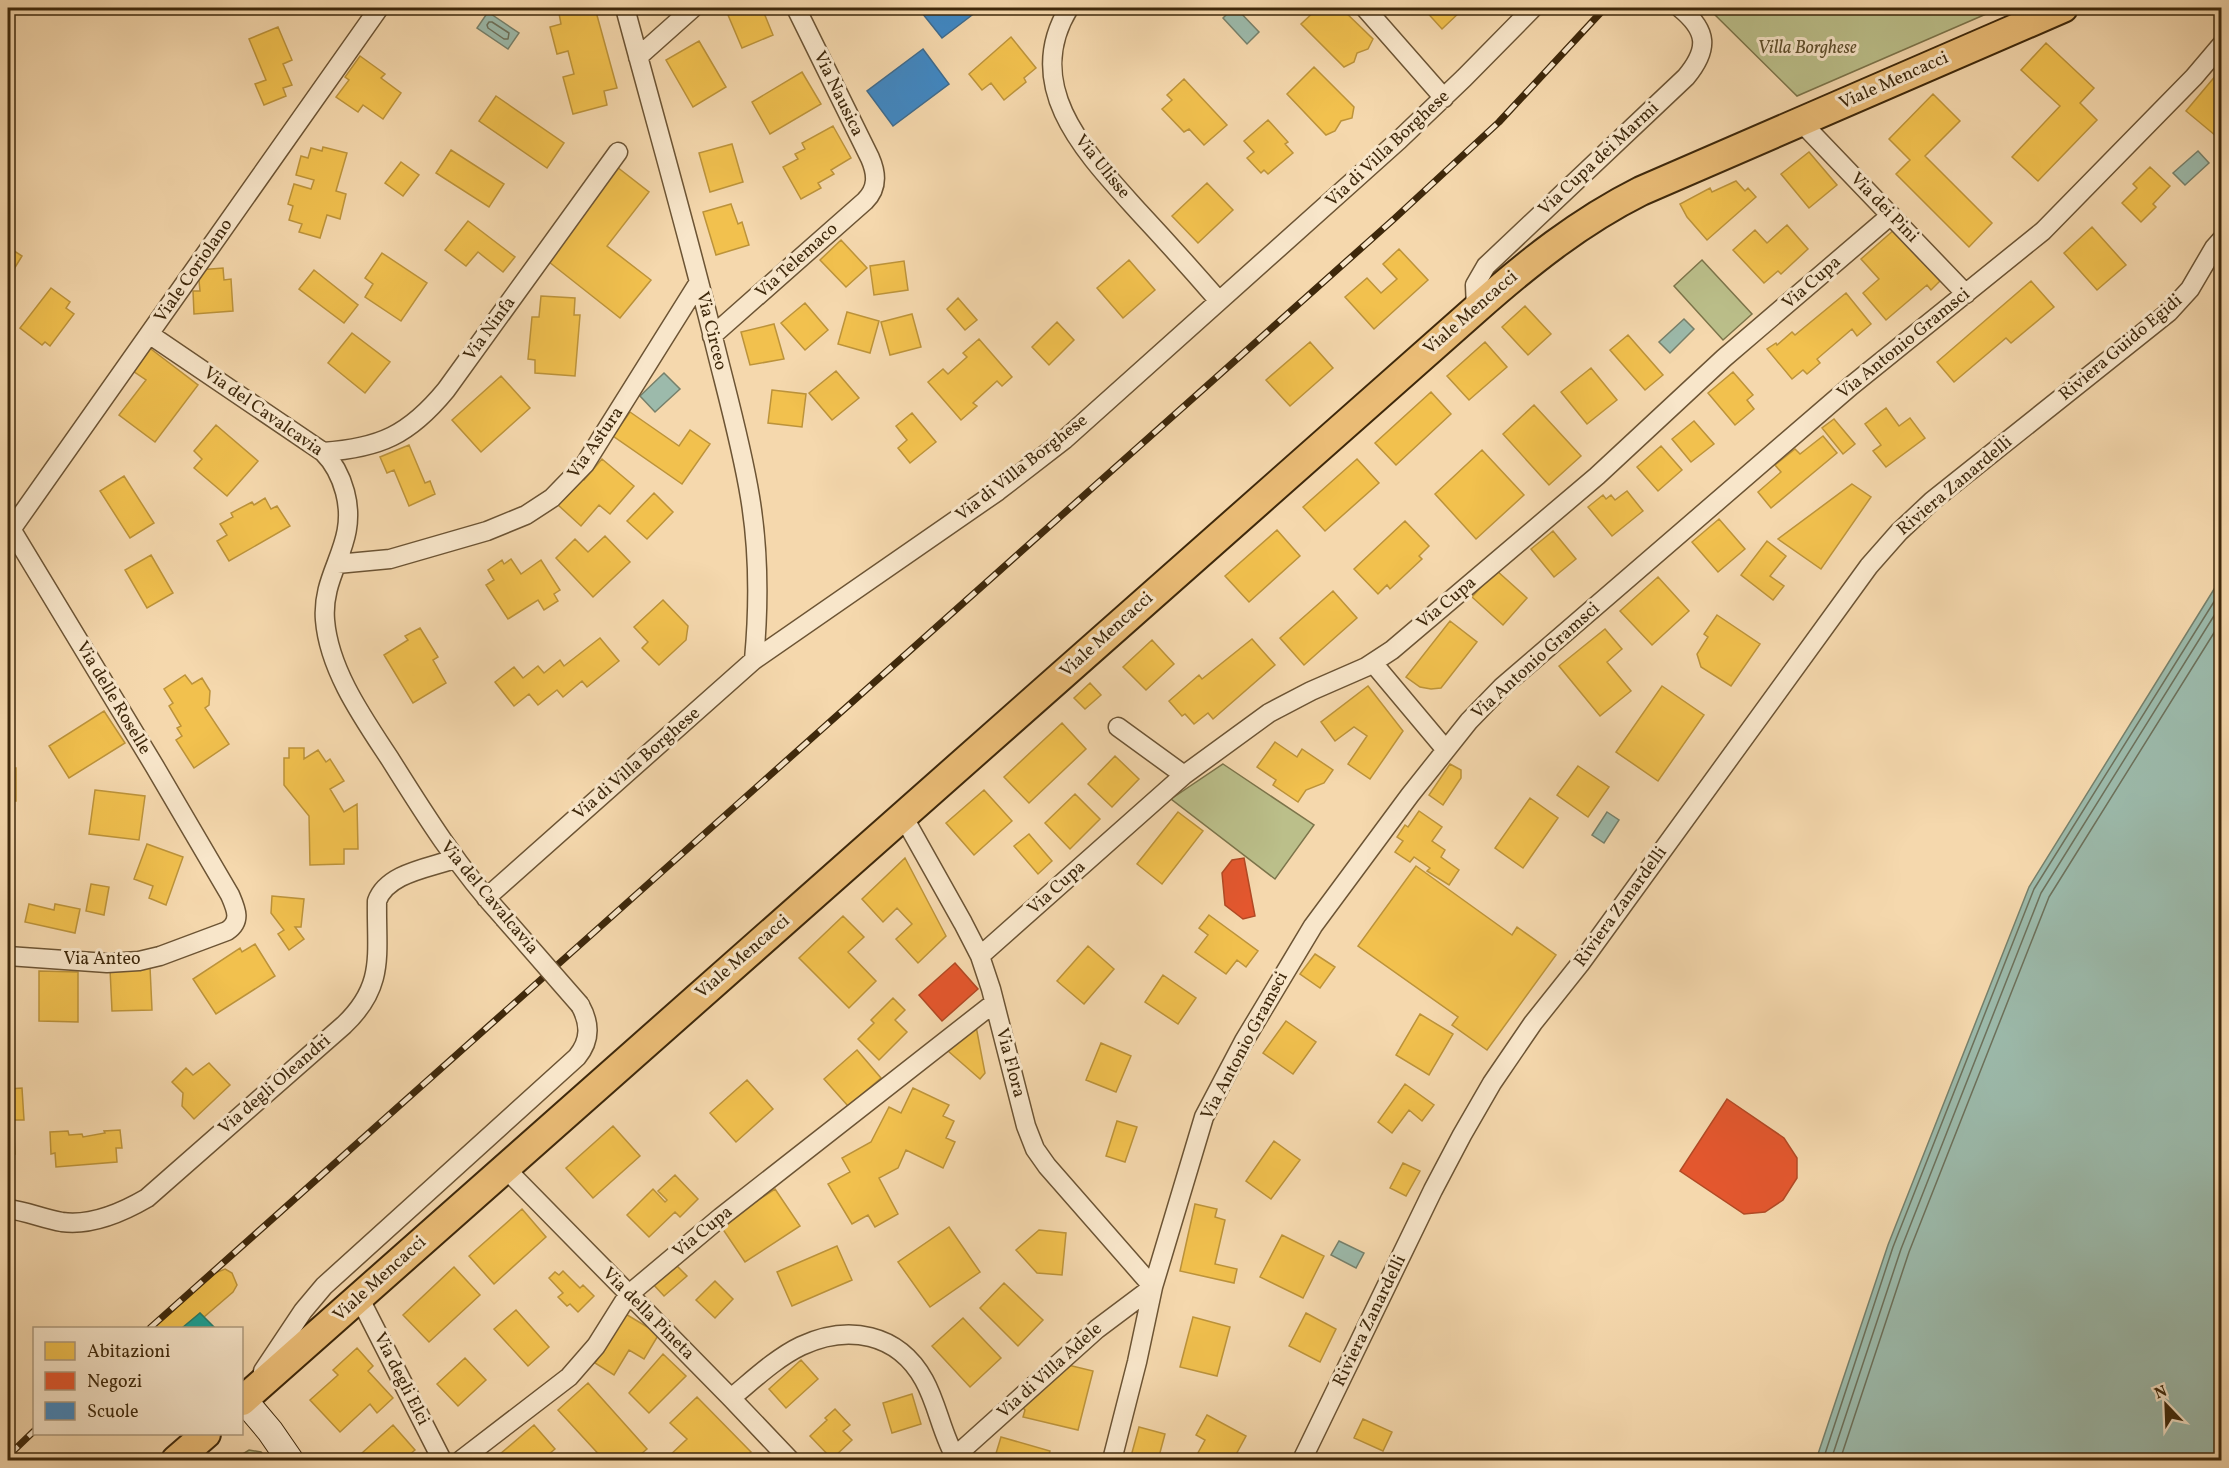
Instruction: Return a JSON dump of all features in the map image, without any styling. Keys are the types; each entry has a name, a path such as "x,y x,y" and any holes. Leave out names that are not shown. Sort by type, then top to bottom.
{"main road":[{"name":"Viale Mencacci","path":"243,1399 1541,254 1603,211 1666,180 2063,8"}],"street":[{"name":"Viale Coriolano","path":"9,529 379,8"},
{"name":"Via Circeo","path":"625,8 699,282 740,450 754,525 758,592 754,660"},
{"path":"638,57 693,8"},
{"name":"Via Nausica","path":"796,8 870,158 876,181"},
{"name":"Via Ulisse","path":"1069,8 1055,39 1052,62 1057,93 1070,127 1095,162 1220,301"},
{"path":"1365,8 1444,98"},
{"name":"Via di Villa Borghese","path":"486,898 754,660 1026,470 1064,440 1444,98 1533,8"},
{"name":"Via Cupa dei Marmi","path":"1476,309 1475,285 1486,266 1692,70 1702,53 1702,36 1697,25 1684,11"},
{"name":"Via Antonio Gramsci","path":"1112,1461 1153,1287 1204,1117 1244,1041 1312,926 1373,843 1482,706 1851,386 2043,231 2194,77 2222,44"},
{"name":"Via dei Pini","path":"1801,122 1966,294"},
{"name":"Via Ninfa","path":"323,452 346,451 378,444 398,434 422,417 446,390 618,152"},
{"name":"Via Telemaco","path":"712,336 865,201 876,181"},
{"name":"Via Cupa","path":"980,956 1184,775 1237,735 1282,706 1373,663 1399,645 1597,476 1724,358 1891,215"},
{"name":"Riviera Guido Egidi","path":"2033,421 2176,306 2196,281 2211,252 2222,239"},
{"name":"Via Astura","path":"337,564 390,559 487,531 526,515 552,498 585,464 699,282"},
{"name":"Via del Cavalcavia","path":"149,334 323,452 331,461 342,481 349,512 347,536 326,596 327,632 339,669 366,721 454,859 580,1005 588,1022 585,1046 577,1057 324,1286 303,1311 243,1399"},
{"name":"Riviera Zanardelli","path":"1302,1461 1433,1190 1462,1135 1492,1083 1533,1023 1580,964 1881,552 1925,508 2033,421"},
{"name":"Via delle Roselle","path":"9,529 155,767 230,895 237,914 235,924 227,932"},
{"path":"1373,663 1446,750"},
{"path":"1118,727 1184,775"},
{"name":"Via Flora","path":"903,816 980,956 1026,1126 1035,1149 1047,1166 1153,1287"},
{"name":"Via degli Oleandri","path":"8,1209 75,1223 116,1213 147,1198 359,1010 375,978 377,901 382,890 401,877 454,859"},
{"name":"Via Anteo","path":"8,956 106,963 139,961 227,932"},
{"name":"Via Cupa","path":"461,1461 569,1377 596,1346 628,1294 721,1217 994,1003"},
{"name":"Via della Pineta","path":"505,1168 790,1461"},
{"name":"Via di Villa Adele","path":"954,1459 1097,1329 1153,1287"},
{"name":"Via degli Elci","path":"359,1298 442,1461"},
{"path":"731,1398 800,1346 835,1336 878,1338 894,1346 918,1370 932,1396 954,1459"},
{"path":"243,1401 270,1431 290,1461"}],"green space":[{"name":"Villa Borghese","path":"1708,8 2000,8 1797,96"},
{"path":"1702,260 1752,314 1723,340 1674,286"},
{"path":"1223,764 1314,825 1275,879 1171,799"},
{"path":"249,1450 261,1452 268,1460 238,1460"}],"water":[{"path":"1233,8 1236,8 1259,32 1247,44 1223,18"},
{"path":"488,12 519,33 508,49 477,28"},
{"path":"2198,151 2209,163 2185,185 2173,173"},
{"path":"1684,319 1694,329 1670,353 1659,342"},
{"path":"664,373 680,389 655,412 640,396"},
{"path":"2221,578 2221,1460 1816,1460 1888,1245 2029,887"},
{"path":"1607,812 1619,820 1604,843 1592,835"},
{"path":"1339,1241 1364,1253 1356,1268 1331,1255"}],"building: Abitazioni":[{"path":"558,8 595,8 617,88 604,91 607,105 573,114 563,77 574,74 568,51 557,54 550,27 561,24"},
{"path":"725,8 762,8 773,35 742,48"},
{"path":"1318,8 1341,8 1373,39 1368,49 1357,53 1354,62 1344,67 1301,24"},
{"path":"1423,8 1459,8 1461,11 1442,29"},
{"path":"278,27 292,60 283,64 292,85 283,88 286,96 264,105 255,84 266,80 249,39"},
{"path":"1011,37 1036,68 1024,78 1026,82 1004,100 991,83 982,90 969,74"},
{"path":"699,41 726,87 693,107 666,60"},
{"path":"2046,43 2094,88 2080,103 2097,120 2038,181 2012,157 2060,106 2021,70"},
{"path":"360,56 385,74 381,78 401,93 383,119 363,105 358,112 336,97 349,80 345,77"},
{"path":"1314,67 1354,107 1352,118 1341,121 1335,131 1326,135 1287,94"},
{"path":"2222,68 2222,141 2186,111"},
{"path":"802,72 821,104 770,134 752,102"},
{"path":"1184,79 1227,125 1204,145 1189,129 1184,132 1162,109 1172,100 1167,95"},
{"path":"1933,94 1960,121 1925,156 1992,223 1969,247 1896,174 1910,160 1889,139"},
{"path":"496,96 564,143 547,168 479,121"},
{"path":"1268,120 1288,142 1285,144 1293,153 1268,174 1264,170 1261,173 1247,158 1254,152 1244,141"},
{"path":"833,126 851,158 831,170 834,174 818,183 821,188 801,199 783,167 798,159 795,154 805,149 802,143"},
{"path":"732,144 743,182 710,192 699,153"},
{"path":"323,147 347,153 336,191 346,194 340,219 327,215 320,238 299,232 302,224 289,220 293,206 288,204 294,184 311,189 314,180 296,175 301,156 308,158 311,148 322,151"},
{"path":"451,150 504,184 489,207 436,173"},
{"path":"1809,152 1837,185 1809,208 1781,174"},
{"path":"401,162 419,175 403,196 385,183"},
{"path":"617,167 649,192 607,246 651,280 620,318 544,258"},
{"path":"2150,167 2170,186 2153,204 2156,207 2141,222 2122,203 2137,188 2133,184"},
{"path":"1736,181 1745,191 1748,188 1756,197 1707,240 1687,217 1680,204 1710,188 1712,192"},
{"path":"1207,183 1233,210 1198,243 1172,216"},
{"path":"731,204 738,224 742,222 749,245 716,255 703,212"},
{"path":"468,221 515,257 503,272 478,252 466,266 445,250"},
{"path":"1787,225 1808,249 1781,274 1778,271 1764,283 1733,250 1755,230 1767,243"},
{"path":"2092,227 2126,265 2097,290 2064,253"},
{"path":"1895,229 1940,281 1931,290 1927,285 1886,320 1863,293 1879,279 1861,259"},
{"path":"841,240 867,268 846,287 820,260"},
{"path":"8,247 22,256 8,279"},
{"path":"1399,249 1428,280 1374,329 1345,297 1367,278 1381,293 1397,279 1383,264"},
{"path":"382,253 427,283 401,321 365,297 373,284 365,278"},
{"path":"1129,260 1155,290 1123,318 1097,288"},
{"path":"904,261 908,290 874,295 870,266"},
{"path":"223,268 224,280 231,279 233,311 194,314 193,291 200,291 198,270"},
{"path":"314,270 358,305 344,323 299,289"},
{"path":"2031,281 2054,307 2011,343 2006,338 1954,382 1937,362"},
{"path":"51,288 70,302 66,308 74,314 50,346 45,342 42,345 20,328"},
{"path":"1846,293 1871,324 1857,336 1852,329 1817,359 1820,363 1807,374 1803,370 1792,379 1767,349 1776,343 1777,345 1792,332 1795,335"},
{"path":"541,296 575,298 574,315 580,315 575,376 535,373 535,360 528,359 532,317 539,317"},
{"path":"958,298 977,320 965,330 947,309"},
{"path":"805,303 828,330 805,350 781,323"},
{"path":"1525,306 1551,334 1528,355 1502,327"},
{"path":"847,312 879,321 870,353 838,344"},
{"path":"912,314 921,347 890,355 881,322"},
{"path":"1057,322 1074,340 1049,365 1032,347"},
{"path":"774,324 784,359 750,365 741,332"},
{"path":"352,333 390,362 365,393 328,363"},
{"path":"1628,335 1663,375 1645,390 1610,350"},
{"path":"979,339 1012,377 1002,386 997,381 973,403 977,406 961,420 928,382 943,369 948,374 967,357 963,353"},
{"path":"1310,342 1333,368 1290,406 1266,380"},
{"path":"1485,342 1507,367 1469,400 1447,376"},
{"path":"147,346 198,385 155,442 119,415 146,380 130,369"},
{"path":"1591,368 1617,400 1587,424 1561,392"},
{"path":"836,371 859,398 832,420 809,393"},
{"path":"1733,372 1753,395 1747,400 1754,409 1735,425 1708,393"},
{"path":"501,376 530,408 481,452 452,420"},
{"path":"772,390 806,394 802,427 768,423"},
{"path":"1431,392 1451,414 1396,465 1375,443"},
{"path":"1534,405 1581,456 1549,485 1503,434"},
{"path":"1886,408 1899,426 1910,418 1925,438 1886,467 1873,451 1881,445 1865,424"},
{"path":"630,412 679,446 690,430 710,444 682,484 613,436"},
{"path":"912,413 936,442 910,463 898,448 907,440 896,426"},
{"path":"1834,419 1855,444 1843,454 1822,428"},
{"path":"1694,421 1714,444 1691,462 1672,439"},
{"path":"216,425 258,461 227,496 194,468 202,459 194,451"},
{"path":"1823,436 1837,453 1771,508 1758,492 1781,472 1775,465 1795,449 1800,454"},
{"path":"409,445 425,483 430,481 435,494 409,506 394,470 387,473 380,457"},
{"path":"1661,446 1682,470 1658,491 1637,467"},
{"path":"1482,450 1524,495 1476,539 1435,494"},
{"path":"602,459 634,486 610,514 599,505 581,526 558,505"},
{"path":"1357,459 1379,483 1325,531 1303,507"},
{"path":"124,476 154,523 130,538 100,491"},
{"path":"1852,484 1871,497 1821,569 1778,539"},
{"path":"1627,491 1643,511 1612,536 1588,507 1603,495 1606,499 1611,495 1615,500"},
{"path":"654,493 673,512 647,539 627,521"},
{"path":"265,498 271,509 277,506 290,526 229,561 217,541 227,535 220,524 233,517 231,513 252,502 254,505"},
{"path":"1719,519 1745,549 1718,572 1692,542"},
{"path":"1405,521 1429,546 1419,556 1422,559 1390,589 1387,585 1378,594 1354,569"},
{"path":"1277,530 1300,556 1249,602 1225,576"},
{"path":"1553,531 1576,559 1554,577 1531,549"},
{"path":"605,536 630,562 593,597 556,558 575,539 588,552"},
{"path":"1767,541 1786,556 1770,576 1784,586 1773,600 1741,575"},
{"path":"151,555 173,593 147,608 125,570"},
{"path":"511,559 521,574 541,560 560,590 554,594 558,601 544,610 538,600 508,619 486,585 494,580 488,570 502,560 504,564"},
{"path":"1496,570 1527,598 1503,625 1472,597"},
{"path":"1658,577 1689,611 1652,645 1620,611"},
{"path":"1333,591 1357,618 1304,665 1280,638"},
{"path":"663,600 688,626 686,640 659,665 642,648 648,642 634,627"},
{"path":"1717,615 1760,644 1731,686 1701,667 1697,654 1708,637 1704,634"},
{"path":"1450,621 1477,642 1441,688 1420,687 1406,677"},
{"path":"420,628 438,657 433,660 446,683 413,703 384,655 408,640 405,636"},
{"path":"1605,629 1622,649 1607,662 1631,691 1600,716 1559,666"},
{"path":"600,638 619,661 587,687 582,681 563,697 557,690 538,705 529,694 514,706 495,682 514,667 523,678 538,666 544,673 560,660 564,666"},
{"path":"1252,639 1275,665 1213,719 1208,713 1194,724 1185,714 1182,716 1169,701 1199,675 1202,679"},
{"path":"1152,640 1174,664 1146,690 1123,667"},
{"path":"185,675 192,684 202,678 210,691 209,705 205,708 229,744 194,768 176,740 182,736 177,728 181,726 169,706 173,703 164,689"},
{"path":"1090,683 1101,695 1085,709 1074,698"},
{"path":"1368,686 1403,731 1370,779 1348,764 1367,736 1354,727 1335,741 1321,722"},
{"path":"1662,686 1704,715 1658,781 1616,752"},
{"path":"104,711 125,743 69,778 49,746"},
{"path":"1062,723 1086,749 1029,803 1004,777"},
{"path":"1275,742 1297,757 1302,749 1333,770 1324,783 1306,790 1298,802 1273,785 1276,780 1257,767"},
{"path":"289,748 304,748 304,759 318,750 326,762 330,759 344,781 330,789 344,812 357,804 358,849 344,849 344,864 310,865 309,816 284,785 284,758 289,758"},
{"path":"1115,756 1139,779 1112,807 1088,784"},
{"path":"1450,764 1461,770 1461,778 1443,805 1429,795"},
{"path":"1578,766 1609,787 1588,817 1557,795"},
{"path":"8,768 16,768 16,801 8,801"},
{"path":"95,790 145,796 139,840 89,834"},
{"path":"984,790 1012,821 974,855 946,823"},
{"path":"1075,794 1100,819 1070,849 1045,823"},
{"path":"1530,798 1558,818 1523,868 1495,848"},
{"path":"1419,811 1442,827 1432,841 1445,850 1441,857 1459,870 1449,885 1427,871 1430,868 1414,857 1410,862 1395,852 1403,841 1397,837 1405,825 1408,827"},
{"path":"1178,812 1203,831 1162,884 1137,864"},
{"path":"1029,834 1052,861 1038,874 1014,846"},
{"path":"147,844 183,857 166,905 149,898 153,886 134,879"},
{"path":"905,858 946,936 918,963 896,939 912,924 897,908 883,922 862,899"},
{"path":"1416,866 1512,935 1517,927 1556,955 1487,1050 1452,1025 1458,1017 1358,946"},
{"path":"91,884 109,887 104,915 86,911"},
{"path":"272,896 304,899 301,927 295,927 304,939 289,950 278,934 284,930 271,913"},
{"path":"29,904 54,910 55,904 80,909 75,933 25,922"},
{"path":"1209,915 1258,951 1246,967 1237,960 1226,974 1195,952 1208,935 1199,928"},
{"path":"843,916 864,937 848,952 876,981 849,1008 799,958"},
{"path":"255,944 275,976 216,1014 193,979 240,948 242,952"},
{"path":"1088,946 1114,969 1084,1004 1057,981"},
{"path":"1315,954 1335,967 1320,988 1300,974"},
{"path":"150,967 152,1010 112,1011 110,969"},
{"path":"39,971 78,972 78,1022 39,1021"},
{"path":"8,974 12,975 8,1014"},
{"path":"1163,975 1196,998 1178,1024 1145,1002"},
{"path":"893,998 905,1010 895,1020 907,1032 879,1060 858,1039 874,1023 871,1020"},
{"path":"1420,1014 1453,1034 1429,1075 1396,1055"},
{"path":"975,1021 985,1073 980,1079 948,1051"},
{"path":"1286,1021 1316,1042 1293,1074 1263,1053"},
{"path":"1101,1043 1131,1056 1116,1092 1086,1080"},
{"path":"857,1050 881,1078 848,1106 824,1079"},
{"path":"209,1063 230,1085 194,1119 182,1106 183,1093 172,1082 186,1068 193,1075"},
{"path":"747,1080 773,1109 736,1142 710,1113"},
{"path":"1405,1084 1434,1105 1422,1121 1409,1110 1392,1133 1378,1122"},
{"path":"22,1088 24,1120 13,1120 15,1154 8,1155 8,1089"},
{"path":"913,1088 949,1105 943,1116 954,1121 946,1138 955,1142 943,1168 906,1150 898,1168 879,1178 898,1214 875,1227 868,1215 852,1224 828,1184 850,1172 842,1158 871,1142 889,1107 901,1113"},
{"path":"1117,1121 1137,1127 1125,1162 1106,1156"},
{"path":"613,1126 640,1156 593,1198 566,1168"},
{"path":"120,1130 122,1148 116,1148 117,1162 56,1167 55,1153 51,1154 50,1132 68,1131 69,1135 82,1134 83,1137 105,1133 104,1131"},
{"path":"1274,1141 1300,1160 1271,1199 1246,1181"},
{"path":"1403,1163 1420,1171 1406,1196 1390,1188"},
{"path":"675,1175 698,1199 680,1217 675,1212 649,1237 627,1215 653,1189 665,1202 667,1200 658,1191"},
{"path":"775,1189 800,1226 745,1262 720,1225"},
{"path":"1195,1204 1217,1209 1215,1217 1225,1220 1215,1264 1237,1269 1234,1283 1180,1271"},
{"path":"522,1209 546,1237 494,1284 469,1256"},
{"path":"949,1227 980,1272 930,1307 898,1262"},
{"path":"1039,1230 1066,1233 1062,1275 1037,1273 1016,1250"},
{"path":"1282,1235 1324,1256 1303,1298 1260,1277"},
{"path":"837,1246 852,1280 792,1306 777,1272"},
{"path":"674,1263 687,1276 664,1296 652,1283"},
{"path":"454,1267 480,1295 429,1342 403,1315"},
{"path":"225,1269 232,1273 237,1285 233,1292 204,1317 200,1313 184,1327 154,1327 215,1273"},
{"path":"563,1271 580,1288 583,1285 594,1296 578,1312 558,1297 563,1293 549,1278 555,1272 559,1275"},
{"path":"715,1281 733,1299 715,1318 696,1300"},
{"path":"1004,1283 1043,1320 1018,1346 980,1308"},
{"path":"516,1310 549,1347 528,1366 494,1329"},
{"path":"624,1313 659,1334 644,1359 629,1350 614,1375 595,1363"},
{"path":"1306,1313 1336,1329 1320,1362 1289,1346"},
{"path":"1193,1317 1230,1327 1217,1376 1180,1367"},
{"path":"963,1318 1001,1358 970,1387 932,1346"},
{"path":"357,1348 373,1366 368,1371 393,1398 377,1413 370,1404 340,1432 310,1400 338,1375 333,1370"},
{"path":"663,1354 686,1376 649,1413 629,1393"},
{"path":"465,1358 486,1380 458,1406 437,1384"},
{"path":"801,1360 818,1379 786,1408 769,1389"},
{"path":"1064,1364 1093,1371 1078,1430 1023,1417 1025,1410 1019,1404"},
{"path":"588,1383 647,1449 634,1460 604,1460 558,1410"},
{"path":"912,1394 921,1424 892,1433 883,1403"},
{"path":"697,1397 751,1452 743,1460 732,1460 728,1456 724,1460 665,1460 687,1439 670,1423"},
{"path":"835,1409 850,1425 843,1431 852,1440 832,1459 810,1436"},
{"path":"1207,1415 1246,1436 1233,1460 1194,1460 1205,1440 1196,1435"},
{"path":"1363,1419 1392,1432 1383,1451 1354,1438"},
{"path":"393,1425 415,1450 403,1460 360,1460 365,1456 362,1453"},
{"path":"534,1425 555,1449 542,1460 493,1460"},
{"path":"1139,1427 1165,1434 1158,1460 1130,1460"},
{"path":"1001,1437 1050,1451 1048,1460 994,1460"}],"building: Negozi":[{"path":"1244,858 1255,916 1243,919 1225,905 1222,873 1232,860"},
{"path":"955,963 978,989 942,1021 919,995"},
{"path":"1727,1099 1784,1138 1797,1158 1797,1178 1783,1200 1765,1212 1744,1214 1680,1171"}],"building: Scuole":[{"path":"918,8 978,8 980,9 942,38"},
{"path":"923,49 949,84 893,126 867,91"}],"building: Pubblico":[{"path":"200,1313 214,1327 183,1327"}],"railway":[{"path":"151,1327 1394,219 1499,122 1604,9"},
{"path":"8,1456 33,1432"}]}
